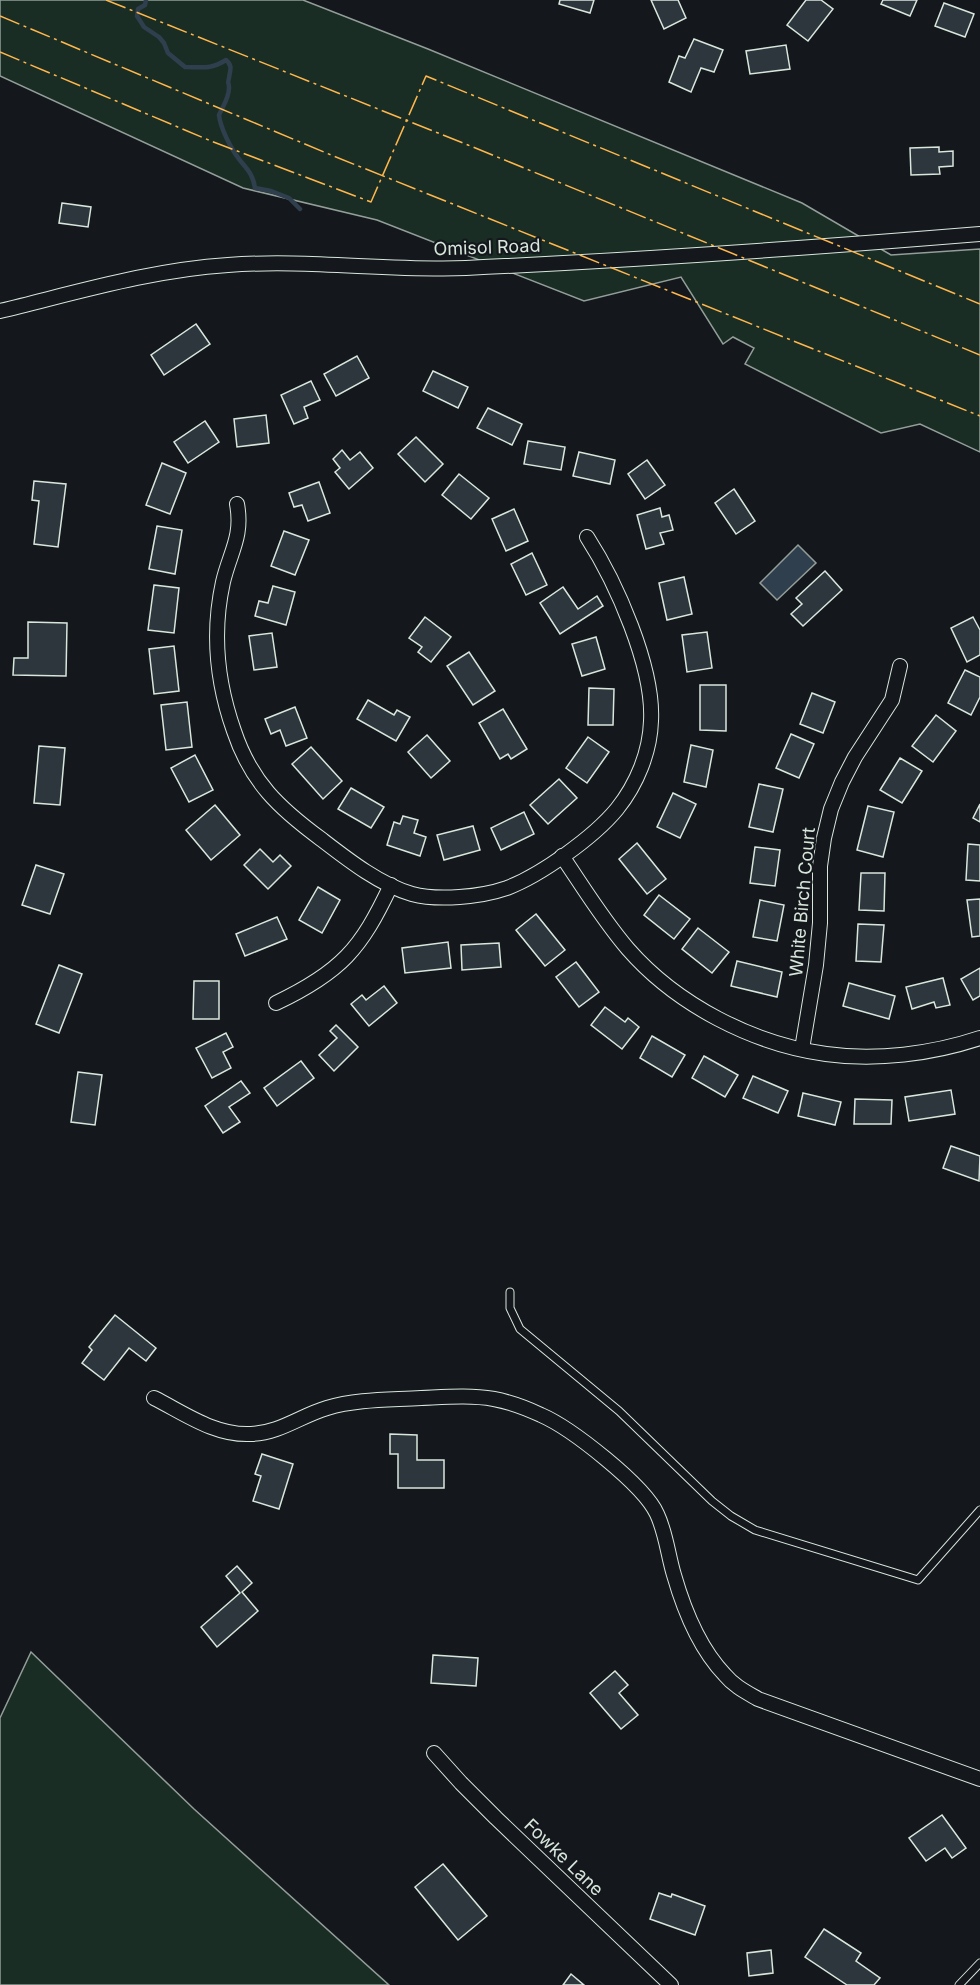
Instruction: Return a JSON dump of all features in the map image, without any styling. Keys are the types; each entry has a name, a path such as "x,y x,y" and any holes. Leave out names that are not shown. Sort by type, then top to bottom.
{"street":[{"name":"Omisol Road","path":"0,311 135,278 191,268 229,265 276,263 463,268 801,248 980,234"},
{"path":"237,504 238,537 224,580 217,612 216,636 224,695 233,730 245,760 270,797 290,816 348,860 391,885 412,894 439,897 494,892 509,887 562,856 600,828 618,808 632,787 643,763 651,720 650,692 645,668 603,561 587,537"},
{"name":"White Birch Court","path":"801,1049 816,965 820,923 820,866 826,828 842,782 866,737 892,699 900,666"},
{"path":"562,856 629,950 680,994 728,1023 761,1037 801,1049 858,1056 928,1051 980,1038"},
{"path":"276,1003 316,981 345,959 360,942 375,918 391,885"},
{"path":"154,1398 212,1428 230,1433 250,1434 287,1427 313,1412 330,1407 379,1400 469,1396 511,1404 543,1416 600,1454 625,1476 657,1512 684,1606 698,1636 716,1665 740,1689 758,1699 980,1779"},
{"name":"Fowke Lane","path":"434,1753 496,1818 671,1985"}],"lane":[{"path":"510,1292 510,1308 520,1329 619,1411 712,1501 731,1516 755,1530 918,1580 980,1510"},
{"path":"959,1985 980,1963"}],"green space":[{"path":"0,0 303,0 802,203 891,255 980,249 980,452 920,424 881,433 745,364 754,348 733,337 723,344 681,277 584,301 377,220 243,188 0,76"},
{"path":"31,1652 194,1809 389,1985 0,1985 0,1718"}],"water":[{"path":"798,545 816,563 777,600 760,583"}],"building":[{"path":"560,0 594,0 590,13 559,4"},
{"path":"651,0 678,0 686,18 664,29"},
{"path":"806,0 821,0 833,9 808,41 787,25"},
{"path":"883,0 917,0 910,16 881,4"},
{"path":"944,3 974,14 965,37 935,26"},
{"path":"694,39 723,50 714,72 701,68 691,92 669,82 679,56 685,58"},
{"path":"786,45 790,69 750,74 746,51"},
{"path":"939,147 939,152 953,151 953,166 939,167 940,174 911,175 910,148"},
{"path":"62,203 91,207 88,227 59,223"},
{"path":"196,324 210,344 164,375 151,355"},
{"path":"357,356 369,378 336,396 324,374"},
{"path":"433,371 468,387 458,408 423,391"},
{"path":"311,381 320,400 304,407 308,418 294,424 281,395"},
{"path":"488,408 522,424 512,445 477,428"},
{"path":"266,415 269,443 237,447 234,419"},
{"path":"205,421 219,442 188,463 174,442"},
{"path":"416,437 443,464 425,482 398,454"},
{"path":"528,441 565,447 561,470 524,464"},
{"path":"342,450 350,460 360,452 373,468 349,489 335,472 340,468 333,459"},
{"path":"579,452 615,460 610,484 573,476"},
{"path":"647,460 665,485 645,499 628,474"},
{"path":"162,463 186,473 170,514 146,505"},
{"path":"459,474 489,498 471,519 442,495"},
{"path":"34,481 66,484 58,547 34,544 39,501 32,500"},
{"path":"319,482 330,513 308,521 302,505 294,507 289,493"},
{"path":"734,489 755,521 736,534 715,503"},
{"path":"660,508 662,517 669,515 673,530 660,533 664,544 646,549 637,515"},
{"path":"514,509 528,541 506,551 492,519"},
{"path":"157,526 182,530 175,574 149,569"},
{"path":"284,531 309,540 295,575 271,566"},
{"path":"532,553 547,585 526,595 511,564"},
{"path":"825,571 842,590 803,626 791,614 802,604 796,598"},
{"path":"684,577 692,614 667,620 659,583"},
{"path":"154,585 179,588 174,633 148,630"},
{"path":"273,586 295,592 286,625 255,616 259,601 268,603"},
{"path":"563,587 578,609 597,596 603,606 560,634 540,603"},
{"path":"425,617 451,637 431,662 418,652 422,647 409,638"},
{"path":"973,617 980,630 980,655 967,662 951,628"},
{"path":"28,622 67,623 66,676 13,675 14,658 28,658"},
{"path":"707,632 712,668 687,672 682,635"},
{"path":"272,633 277,667 254,670 249,636"},
{"path":"596,637 605,669 582,676 572,644"},
{"path":"174,646 179,691 154,694 149,649"},
{"path":"469,652 495,691 473,705 447,666"},
{"path":"965,670 980,677 980,697 971,715 948,703"},
{"path":"700,685 726,685 726,731 700,730"},
{"path":"589,688 614,689 613,725 588,725"},
{"path":"812,693 835,702 823,733 800,724"},
{"path":"368,700 394,715 397,710 410,717 396,741 357,719"},
{"path":"187,702 192,747 166,750 161,705"},
{"path":"295,707 307,738 286,746 280,730 271,734 265,719"},
{"path":"503,709 527,749 511,759 508,754 500,759 479,723"},
{"path":"936,715 956,731 933,762 912,746"},
{"path":"791,734 814,744 799,778 776,768"},
{"path":"427,735 450,761 431,778 408,752"},
{"path":"588,737 609,752 587,783 566,768"},
{"path":"691,745 713,750 706,787 684,782"},
{"path":"39,746 65,748 60,805 34,803"},
{"path":"311,747 342,781 323,799 292,764"},
{"path":"195,755 213,790 189,802 171,768"},
{"path":"900,758 922,771 902,803 880,790"},
{"path":"559,779 577,798 548,824 530,805"},
{"path":"759,784 783,789 773,832 749,827"},
{"path":"351,788 384,807 371,828 338,809"},
{"path":"673,793 696,804 680,838 657,827"},
{"path":"980,804 980,822 973,818"},
{"path":"215,805 240,835 211,860 186,830"},
{"path":"868,806 894,812 883,857 857,850"},
{"path":"524,812 534,834 501,850 491,828"},
{"path":"403,816 418,820 414,833 426,837 420,856 387,845 394,822 400,824"},
{"path":"473,826 480,850 444,860 437,835"},
{"path":"637,843 666,879 647,894 619,859"},
{"path":"968,844 980,845 980,881 966,880"},
{"path":"755,847 780,850 775,886 750,883"},
{"path":"260,849 273,862 280,855 291,866 268,889 244,865"},
{"path":"36,865 64,874 50,914 22,905"},
{"path":"861,873 885,873 884,911 859,910"},
{"path":"318,887 340,900 322,933 299,920"},
{"path":"659,895 690,919 674,939 644,915"},
{"path":"980,899 980,936 972,937 967,900"},
{"path":"760,900 784,905 777,941 753,937"},
{"path":"536,914 565,950 545,966 516,930"},
{"path":"277,917 287,939 245,956 236,934"},
{"path":"858,924 884,925 881,962 856,961"},
{"path":"698,928 729,952 712,973 682,949"},
{"path":"448,942 451,968 405,973 402,948"},
{"path":"499,943 501,967 462,970 461,945"},
{"path":"737,961 782,972 777,997 731,986"},
{"path":"576,962 599,992 579,1007 556,977"},
{"path":"59,965 82,974 59,1033 36,1024"},
{"path":"980,968 980,996 973,1000 961,979"},
{"path":"943,978 950,1005 936,1008 934,1002 912,1009 906,987"},
{"path":"194,981 219,981 219,1019 193,1019"},
{"path":"849,983 895,996 889,1019 843,1006"},
{"path":"384,986 397,1003 369,1026 351,1004 362,995 366,1000"},
{"path":"605,1007 625,1022 628,1018 639,1027 622,1049 591,1025"},
{"path":"336,1025 358,1047 334,1071 319,1055 337,1038 330,1031"},
{"path":"226,1033 233,1047 223,1052 231,1068 212,1078 196,1048"},
{"path":"652,1036 685,1055 672,1077 640,1058"},
{"path":"704,1056 738,1075 725,1097 692,1078"},
{"path":"301,1061 314,1078 277,1106 264,1088"},
{"path":"78,1072 102,1075 95,1125 71,1122"},
{"path":"753,1076 788,1091 778,1113 743,1098"},
{"path":"241,1081 250,1093 229,1107 240,1122 223,1133 205,1106"},
{"path":"951,1090 955,1114 909,1121 905,1097"},
{"path":"803,1093 841,1102 835,1125 798,1116"},
{"path":"855,1099 892,1100 891,1124 854,1124"},
{"path":"951,1146 980,1156 979,1181 943,1168"},
{"path":"115,1315 156,1348 146,1361 129,1348 104,1380 82,1363 92,1350 89,1347"},
{"path":"390,1434 417,1435 417,1460 444,1460 444,1488 398,1488 398,1454 390,1454"},
{"path":"262,1454 293,1464 279,1509 253,1501 261,1476 255,1474"},
{"path":"237,1566 252,1583 242,1592 258,1611 217,1647 201,1627 240,1593 226,1576"},
{"path":"433,1655 478,1658 476,1686 431,1683"},
{"path":"615,1671 628,1685 619,1693 638,1715 621,1729 590,1693"},
{"path":"942,1815 966,1848 952,1858 945,1848 926,1861 909,1838"},
{"path":"443,1864 487,1916 458,1940 415,1887"},
{"path":"659,1893 671,1897 672,1894 705,1906 695,1935 650,1919"},
{"path":"824,1929 861,1953 856,1961 880,1978 874,1985 847,1985 805,1957"},
{"path":"771,1950 773,1973 749,1976 747,1953"},
{"path":"571,1974 584,1985 563,1985"}],"waterway":[{"path":"146,0 145,5 138,9 137,16 144,27 159,37 168,53 185,67 206,67 226,60 230,64 229,92 219,115 226,138 251,175 255,188 289,198 300,209"}],"power":[{"path":"106,0 468,145 980,355"},
{"path":"0,16 331,155 980,416"},
{"path":"0,52 211,141 371,202 426,76 980,304"}]}
